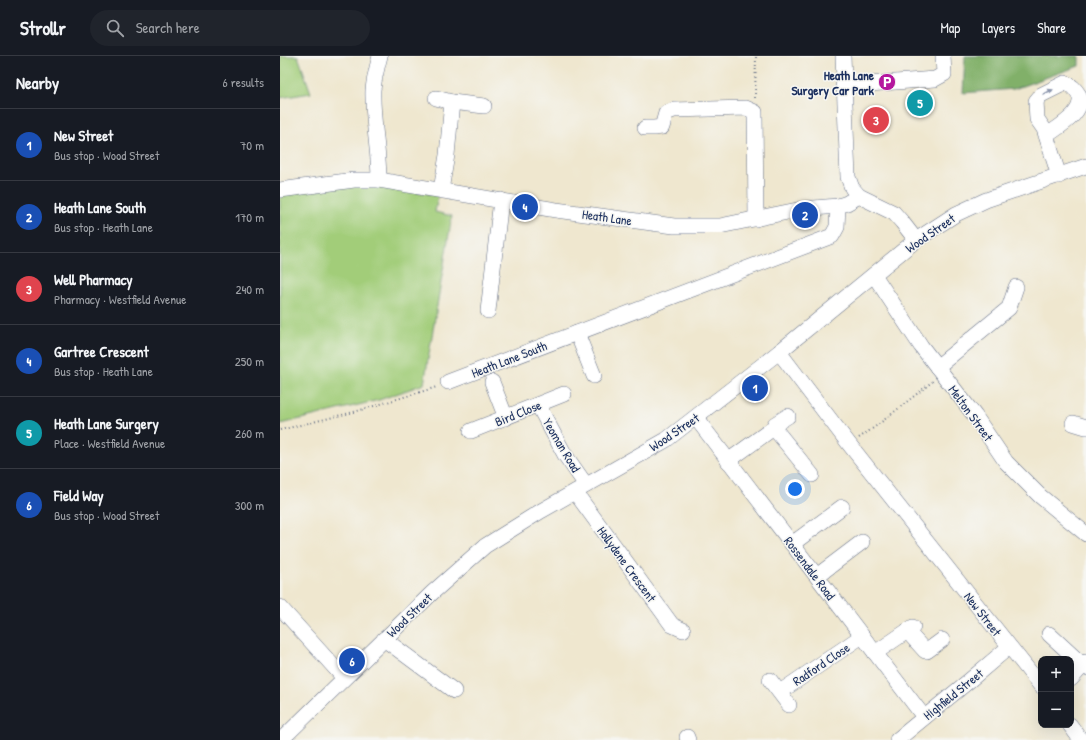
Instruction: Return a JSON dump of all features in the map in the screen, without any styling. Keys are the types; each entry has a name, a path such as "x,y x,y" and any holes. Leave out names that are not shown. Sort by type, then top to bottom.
{"street":[{"path":"380,56 373,90 373,116 379,156 380,180"},
{"path":"843,56 848,177 852,188 859,196 894,213 916,240"},
{"path":"844,86 935,79 944,74 942,56"},
{"path":"436,98 452,102 484,106"},
{"path":"441,190 452,102"},
{"path":"645,128 662,127 666,113 674,110 746,108 755,112 756,219"},
{"path":"1046,136 1059,176"},
{"name":"Wood Street","path":"284,737 384,639 485,546 541,511 666,440 779,352 916,240 956,214 986,200 1086,166"},
{"name":"Heath Lane","path":"280,190 354,180 380,180 556,210 674,226 720,226 802,209 838,206 859,196"},
{"path":"488,311 501,200"},
{"name":"Heath Lane South","path":"448,382 832,236 837,227 838,206"},
{"name":"Melton Street","path":"874,275 921,346 975,416 1006,462 1040,496 1086,534"},
{"path":"940,370 1009,308 1016,288"},
{"path":"577,334 594,376"},
{"name":"New Street","path":"779,352 849,444 1038,682"},
{"path":"492,382 506,418"},
{"name":"Bird Close","path":"471,431 564,394"},
{"name":"Yeoman Road","path":"538,405 565,455 580,489"},
{"path":"728,460 772,429 775,424 788,416"},
{"name":"Rossendale Road","path":"696,418 924,717"},
{"path":"772,429 778,433 812,475"},
{"name":"Hollydene Crescent","path":"580,489 672,625 683,630"},
{"path":"792,544 842,507"},
{"path":"817,576 862,542"},
{"path":"280,607 344,678"},
{"path":"875,653 910,629 925,652 942,640"},
{"path":"1049,634 1085,665 1074,676"},
{"name":"Radford Close","path":"780,692 862,636"},
{"path":"384,639 454,691"},
{"name":"Highfield Street","path":"897,740 1009,647"},
{"name":"Radford Close","path":"770,680 789,705"}],"path":[{"path":"755,112 756,56"},
{"path":"849,444 879,424 940,370"},
{"path":"280,430 354,412 424,391 448,382"}],"green space":[{"path":"280,56 298,56 311,93 280,98"},
{"path":"965,56 1079,56 1079,66 1014,89 963,93"},
{"path":"347,185 372,186 438,195 435,212 452,216 424,384 379,400 280,424 280,195"}],"place":[{"name":"Heath Lane Surgery Car Park","path":"887,82"},
{"name":"Heath Lane Surgery","path":"920,103"},
{"name":"Well Pharmacy","path":"876,120"},
{"name":"Gartree Crescent","path":"525,207"},
{"name":"Heath Lane South","path":"805,215"},
{"name":"New Street","path":"755,388"},
{"name":"Field Way","path":"352,661"}]}
